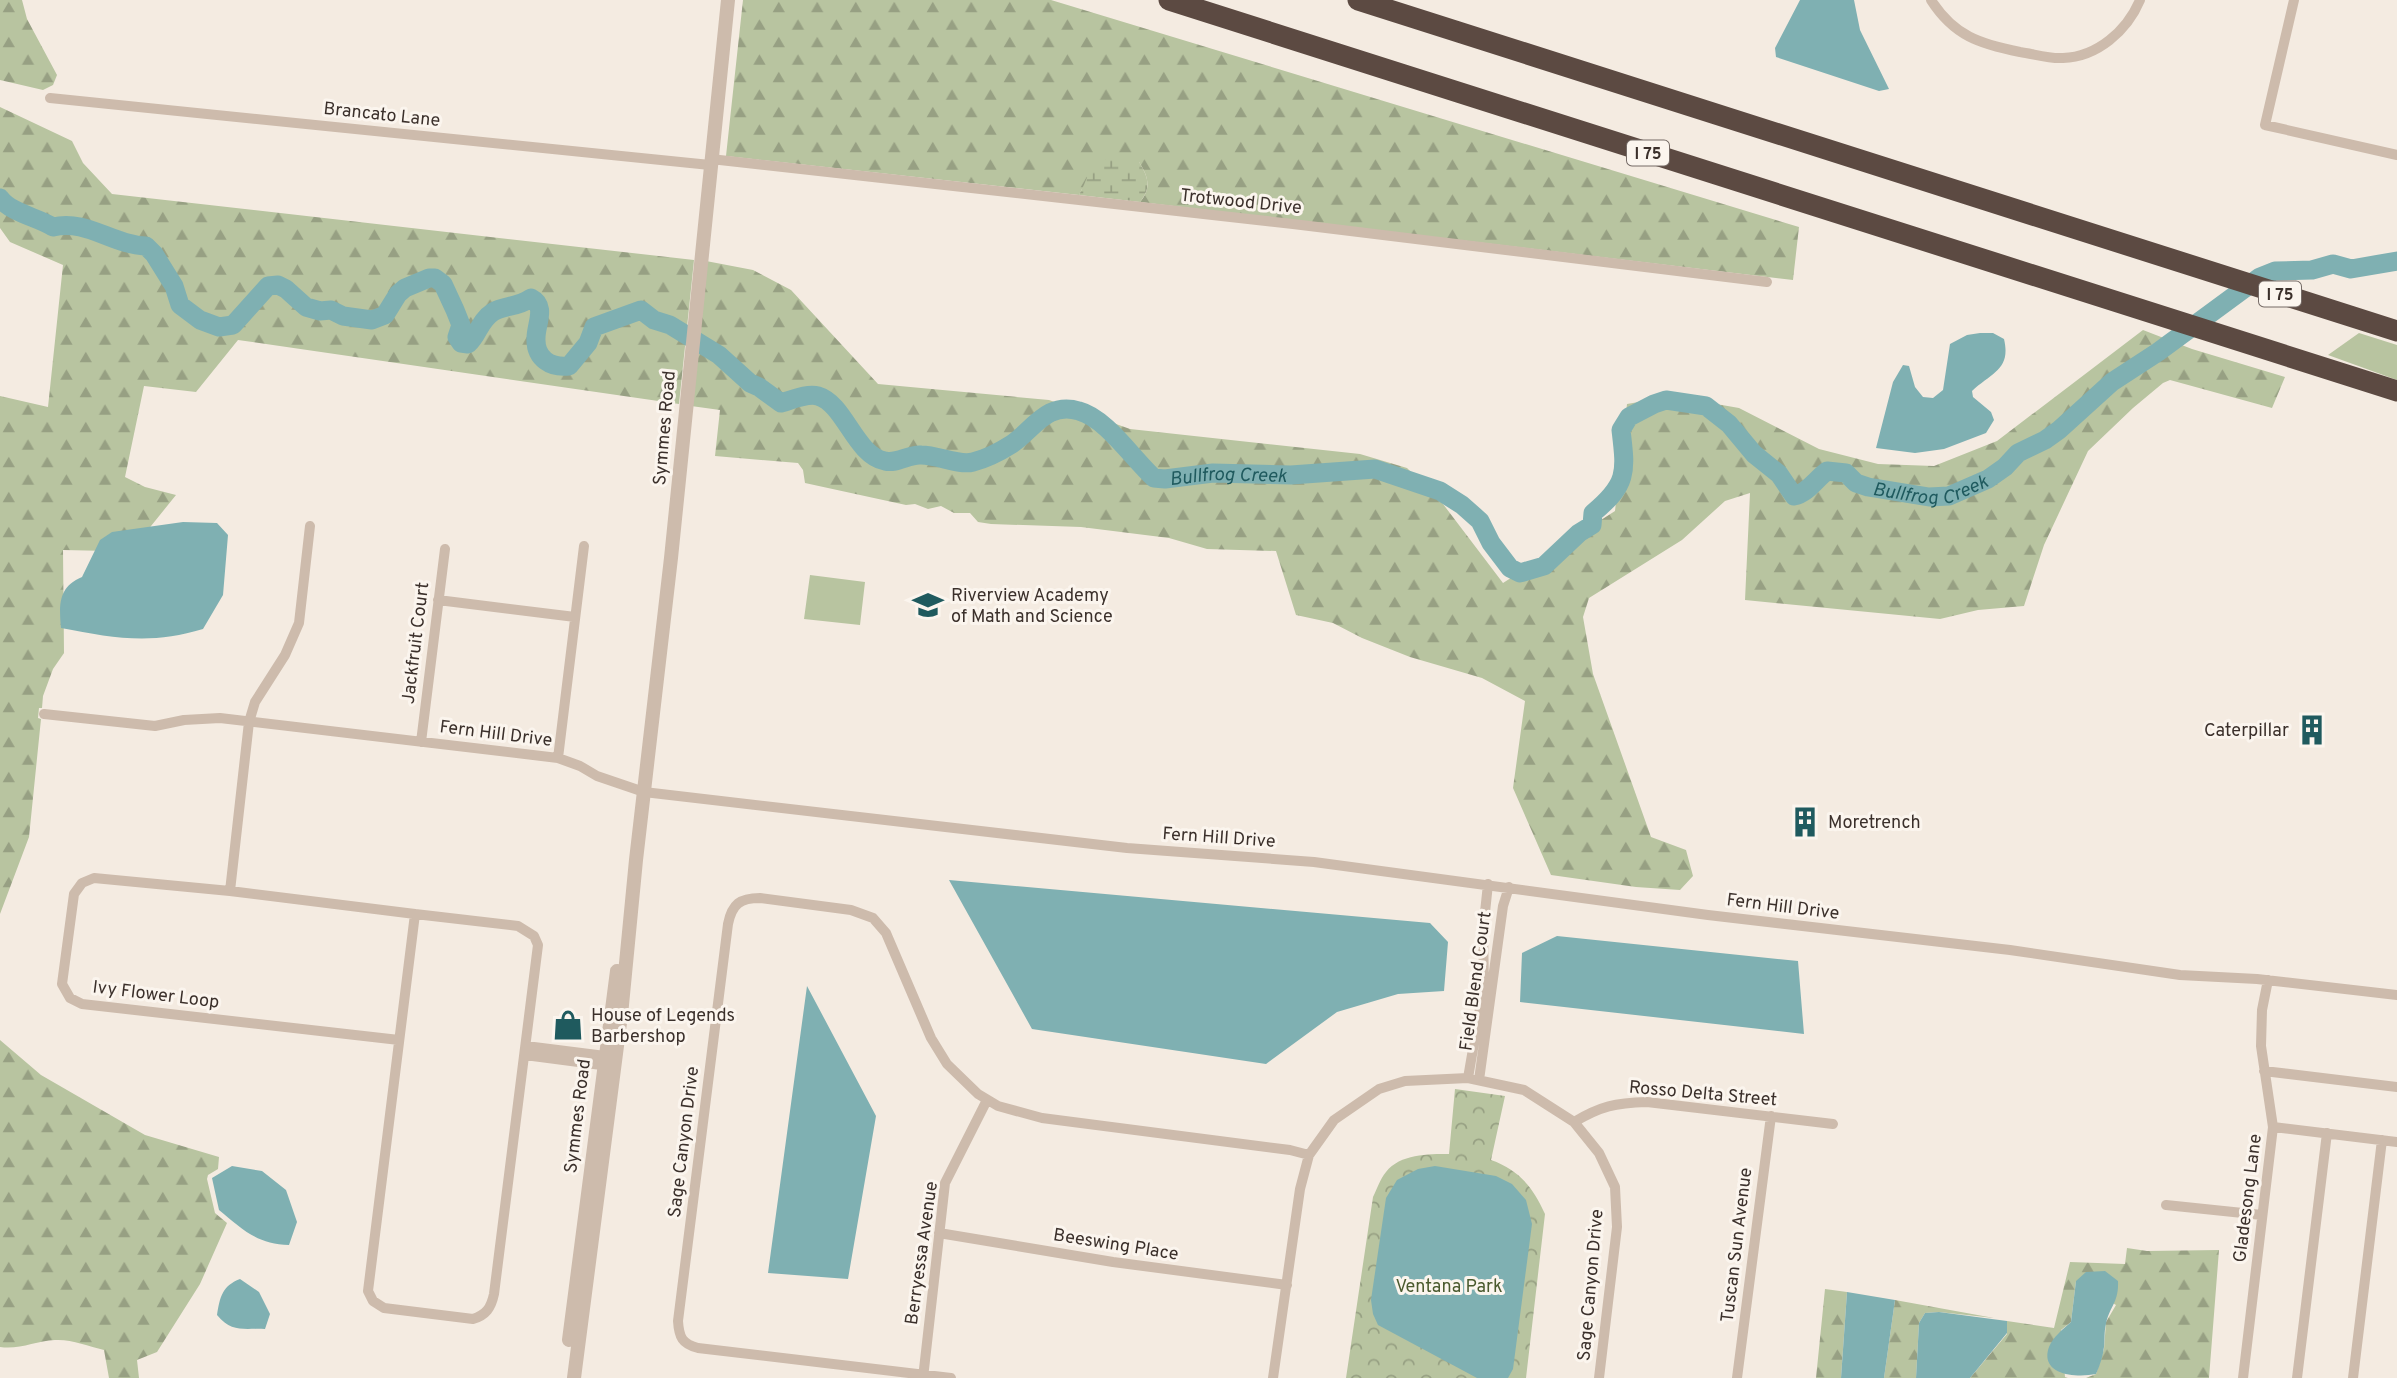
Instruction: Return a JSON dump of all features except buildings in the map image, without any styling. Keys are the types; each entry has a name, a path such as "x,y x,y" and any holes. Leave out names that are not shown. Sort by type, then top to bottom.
{"highway":[{"name":"I 75","path":"1169,0 2397,391"},
{"name":"I 75","path":"1358,0 2397,331"}],"street":[{"name":"Symmes Road","path":"564,1378 636,860 670,568 727,0"},
{"path":"1931,0 1941,15 1974,41 1994,47 2064,58 2115,38 2127,24 2140,0"},
{"path":"2294,0 2264,125 2397,155"},
{"name":"Brancato Lane","path":"50,98 711,162"},
{"name":"Trotwood Drive","path":"711,162 1293,224 1767,282"},
{"path":"230,891 249,722 256,702 285,655 299,623 310,526"},
{"path":"558,758 584,545"},
{"name":"Jackfruit Court","path":"421,742 445,549"},
{"path":"438,600 575,617"},
{"name":"Fern Hill Drive","path":"44,714 155,726 184,720 220,718 558,758 597,776 644,792 1127,848 1314,862 1709,915 2010,950 2180,975 2268,981 2397,995"},
{"name":"Ivy Flower Loop","path":"400,1040 82,1004 70,998 62,984 74,894 82,883 94,878 230,891 519,926 534,936 538,950 492,1302 485,1313 465,1319 384,1308 373,1301 368,1291 400,1040 415,915"},
{"name":"Field Blend Court","path":"1474,1079 1484,985 1483,931 1488,884"},
{"name":"Field Blend Court","path":"1474,1079 1503,906 1509,887"},
{"name":"Sage Canyon Drive","path":"951,1378 698,1348 687,1345 681,1339 678,1321 728,924 733,906 748,898 760,898 852,910 873,918 886,933 938,1050 962,1081 987,1100 1011,1111 1042,1118 1290,1150 1309,1155"},
{"name":"Gladesong Lane","path":"2242,1378 2273,1127 2260,1035 2268,981"},
{"path":"526,1050 609,1061"},
{"name":"Symmes Road","path":"574,1378 609,1061"},
{"path":"2264,1071 2397,1087"},
{"path":"1273,1378 1300,1189 1309,1155 1335,1120 1378,1090 1405,1081 1474,1079"},
{"name":"Sage Canyon Drive","path":"1474,1079 1524,1090 1574,1122 1599,1153 1615,1187 1617,1227 1600,1378"},
{"name":"Berryessa Avenue","path":"923,1376 945,1184 987,1100"},
{"name":"Rosso Delta Street","path":"1574,1122 1596,1109 1616,1103 1647,1102 1833,1124"},
{"name":"Tuscan Sun Avenue","path":"1737,1378 1770,1116"},
{"path":"2273,1127 2397,1142"},
{"path":"2298,1378 2327,1133"},
{"path":"2356,1378 2382,1140"},
{"path":"2166,1205 2262,1215"},
{"name":"Beeswing Place","path":"939,1233 1113,1262 1287,1285"}],"green space":[{"path":"0,0 22,0 27,19 57,75 53,85 43,90 0,80"},
{"path":"743,0 1051,0 1799,227 1793,280 1140,202 1146,192 1147,182 1139,162 1082,189 1079,195 726,156"},
{"path":"0,107 72,141 83,163 112,194 694,260 679,404 238,340 196,392 144,386 125,477 145,487 176,495 147,531 109,551 63,550 64,653 53,669 43,696 42,708 39,708 38,718 41,719 29,837 0,914 0,396 48,407 63,265 10,242 0,228"},
{"path":"1110,157 1139,162 1147,182 1146,192 1140,202 1079,195 1092,169"},
{"path":"706,261 753,270 791,290 878,384 1049,400 1130,429 1360,454 1407,468 1443,504 1503,583 1615,511 1627,404 1656,399 1688,399 1739,408 1819,449 1878,464 1934,466 1997,441 2143,330 2192,349 2285,377 2272,408 2170,380 2133,408 2088,451 2044,545 2024,606 1978,610 1940,619 1745,600 1750,493 1725,501 1682,540 1589,598 1583,617 1593,674 1651,837 1686,850 1693,876 1680,890 1636,887 1551,875 1513,788 1525,701 1482,678 1410,657 1333,623 1296,615 1276,551 1207,549 1169,538 1081,527 978,522 970,513 954,513 941,506 928,509 915,504 906,505 805,483 803,470 798,463 715,456 720,410 691,406"},
{"path":"2359,333 2397,345 2397,380 2328,355"},
{"path":"810,575 865,582 860,625 804,619"},
{"path":"0,1040 41,1075 145,1135 219,1157 218,1169 208,1175 207,1179 215,1213 227,1223 200,1284 157,1352 137,1360 139,1378 109,1378 104,1350 73,1342 55,1340 0,1347"},
{"name":"Ventana Park","path":"1455,1089 1505,1096 1491,1160 1510,1169 1524,1181 1545,1214 1526,1378 1346,1378 1373,1197 1384,1175 1399,1162 1415,1156 1449,1154"},
{"path":"2127,1248 2147,1251 2219,1250 2209,1378 2086,1378 2096,1374 2104,1349 2106,1322 2116,1305 2076,1281 2071,1322 2061,1330 2065,1377 2068,1378 1970,1378 2007,1334 2007,1321 2054,1328 2070,1262 2125,1264"},
{"path":"1825,1289 1847,1292 1841,1378 1816,1378"},
{"path":"1895,1300 1994,1318 1925,1313 1919,1323 1916,1378 1884,1378"}],"water":[{"path":"1800,0 1854,0 1860,30 1889,89 1879,91 1776,57 1775,48"},
{"path":"1993,333 2004,339 2005,349 2002,364 1972,391 1973,397 1991,412 1994,420 1986,433 1944,449 1915,453 1876,448 1893,382 1903,365 1909,366 1915,387 1923,397 1933,398 1943,390 1950,344 1967,335"},
{"path":"183,522 217,523 228,535 223,595 203,629 166,637 132,638 61,628 60,604 64,591 82,577 100,540 112,532"},
{"path":"949,880 1430,923 1448,942 1444,991 1398,994 1337,1012 1266,1064 1032,1029"},
{"path":"1557,936 1798,961 1804,1034 1520,1002 1522,953"},
{"path":"807,986 876,1116 848,1279 768,1273"},
{"path":"232,1166 262,1171 286,1190 297,1222 289,1245 259,1239 219,1210 212,1178"},
{"name":"Ventana Park","path":"1435,1166 1496,1176 1512,1184 1526,1200 1532,1224 1513,1369 1508,1378 1477,1378 1378,1325 1373,1314 1371,1300 1386,1198 1397,1180 1418,1169"},
{"path":"2105,1271 2118,1281 2118,1288 2107,1318 2103,1354 2096,1374 2070,1375 2054,1369 2047,1356 2049,1347 2058,1333 2071,1322 2076,1281 2086,1272"},
{"path":"240,1279 259,1292 270,1314 265,1329 233,1327 217,1315 223,1293 229,1285"},
{"path":"1847,1292 1895,1300 1884,1378 1841,1378"},
{"path":"1939,1312 2007,1321 2007,1333 1970,1378 1916,1378 1919,1323 1925,1313"}],"waterway":[{"name":"Bullfrog Creek","path":"0,198 17,211 53,227 77,226 134,245 146,246 174,286 180,305 200,320 219,327 233,325 268,286 278,285 286,289 306,307 372,320 385,315 405,288 435,278 443,284 455,310 461,325 457,337 461,343 468,344 493,312 531,298 536,301 540,310 536,338 538,352 550,364 569,366 588,343 594,327 641,310 654,320 670,325 719,355 750,383 781,403 809,395 827,401 866,449 885,461 921,455 961,463 973,462 1012,444 1049,413 1068,409 1089,415 1099,422 1154,478 1213,473 1291,475 1375,469 1440,491 1480,521 1491,543 1510,568 1520,573 1544,566 1579,533 1592,525 1593,513 1613,494 1622,476 1624,457 1621,430 1629,417 1654,404 1666,400 1706,406 1729,424 1754,454 1779,474 1794,496 1808,489 1827,471 1846,473 1856,483 1868,487 1929,497 1949,496 1988,479 2018,453 2045,440 2112,382 2158,352 2260,277 2275,271 2312,270 2333,264 2351,269 2397,261"}],"place":[{"name":"Riverview Academy of Math and Science","path":"928,605"},
{"name":"Caterpillar","path":"2312,730"},
{"name":"Moretrench","path":"1805,822"},
{"name":"House of Legends Barbershop","path":"568,1025"}]}
